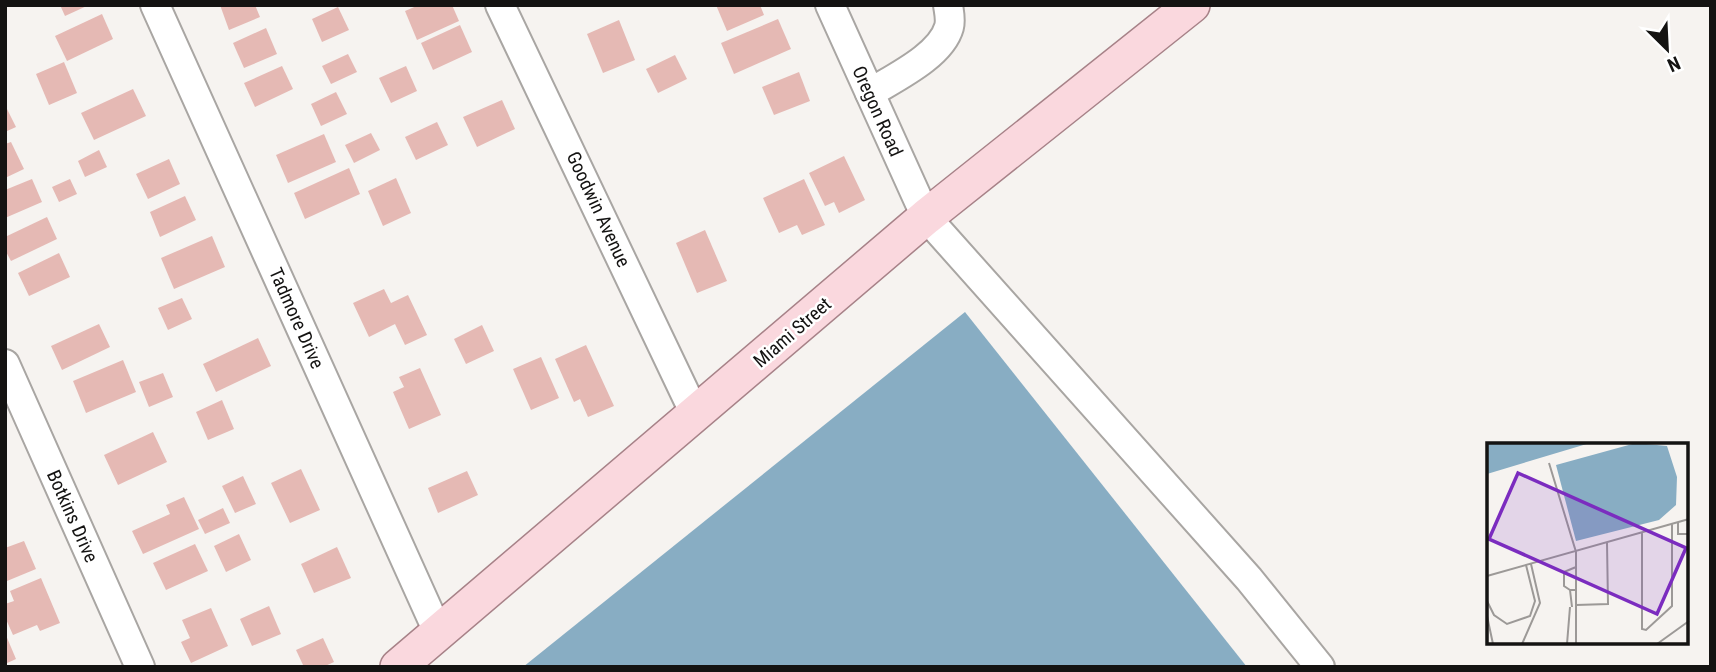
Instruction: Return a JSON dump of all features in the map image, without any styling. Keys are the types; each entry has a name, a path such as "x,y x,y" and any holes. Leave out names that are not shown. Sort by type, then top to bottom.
{"main road":[{"name":"Miami Street","path":"398,667 926,217 1192,5"}],"street":[{"name":"Tadmore Drive","path":"155,5 438,632"},
{"name":"Goodwin Avenue","path":"500,5 695,414"},
{"name":"Oregon Road","path":"830,5 926,217 1249,579 1320,667"},
{"path":"870,93 918,63 943,41 950,25 948,5"},
{"name":"Botkins Drive","path":"5,365 140,667"}],"water":[{"path":"965,312 1247,667 523,667"}],"building":[{"path":"60,5 89,5 65,16"},
{"path":"220,5 255,5 260,17 229,30"},
{"path":"419,5 452,5 459,21 417,40 405,11"},
{"path":"716,5 760,5 764,15 727,31"},
{"path":"338,7 349,30 322,42 312,19"},
{"path":"102,14 113,39 67,61 55,36"},
{"path":"778,19 791,49 734,74 721,43"},
{"path":"619,20 635,60 603,73 587,34"},
{"path":"460,25 472,52 433,70 421,43"},
{"path":"266,28 277,54 244,68 233,43"},
{"path":"348,54 357,72 331,84 322,66"},
{"path":"675,55 687,79 658,93 646,69"},
{"path":"64,62 77,93 49,105 36,74"},
{"path":"282,66 293,89 255,107 244,83"},
{"path":"406,66 417,91 391,103 379,78"},
{"path":"799,72 810,101 774,115 762,87"},
{"path":"133,89 146,116 94,140 81,113"},
{"path":"336,92 347,114 321,126 311,104"},
{"path":"502,100 515,129 477,147 463,117"},
{"path":"5,105 16,127 5,132"},
{"path":"437,122 448,145 416,160 405,137"},
{"path":"371,133 380,150 354,163 345,145"},
{"path":"324,134 336,162 288,183 276,155"},
{"path":"11,142 24,169 5,178 5,144"},
{"path":"99,150 107,167 85,177 78,161"},
{"path":"844,156 865,200 839,213 834,202 825,206 809,173"},
{"path":"169,159 180,184 148,199 136,174"},
{"path":"349,168 360,194 305,219 294,193"},
{"path":"396,178 411,213 383,226 368,191"},
{"path":"32,179 42,202 5,218 5,190"},
{"path":"70,179 77,194 59,202 52,187"},
{"path":"804,179 825,225 802,235 797,225 779,233 763,198"},
{"path":"185,196 196,220 160,237 150,212"},
{"path":"47,217 57,239 11,261 5,250 5,237"},
{"path":"705,230 727,281 697,293 676,243"},
{"path":"212,236 225,267 174,289 161,258"},
{"path":"59,253 70,277 29,296 18,273"},
{"path":"384,289 391,303 408,295 427,335 405,345 395,324 369,337 353,303"},
{"path":"182,298 192,319 168,330 158,308"},
{"path":"99,324 110,347 62,370 51,346"},
{"path":"482,325 494,351 466,364 454,339"},
{"path":"258,338 271,366 216,392 203,364"},
{"path":"586,345 614,406 588,417 580,399 574,402 555,359"},
{"path":"541,357 559,398 531,410 513,369"},
{"path":"123,360 136,392 86,413 73,381"},
{"path":"420,368 441,415 409,429 393,392 404,387 399,377"},
{"path":"163,373 173,397 149,407 139,382"},
{"path":"222,400 234,429 208,440 196,412"},
{"path":"153,432 167,462 118,485 104,455"},
{"path":"301,469 320,510 290,523 271,483"},
{"path":"467,471 478,495 438,513 428,488"},
{"path":"243,476 256,504 235,513 222,486"},
{"path":"184,497 199,529 143,554 132,531 170,514 166,505"},
{"path":"223,508 230,523 205,534 198,520"},
{"path":"239,534 251,560 226,572 214,546"},
{"path":"24,541 36,569 7,581 5,548"},
{"path":"195,544 208,571 166,590 153,563"},
{"path":"337,547 351,578 314,593 301,564"},
{"path":"41,578 60,623 40,631 37,625 13,635 5,617 5,604 14,601 10,591"},
{"path":"269,606 281,634 252,646 240,619"},
{"path":"211,608 228,646 191,663 181,642 190,638 182,620"},
{"path":"5,633 16,659 5,664"},
{"path":"323,638 334,662 323,667 304,667 296,650"}]}
